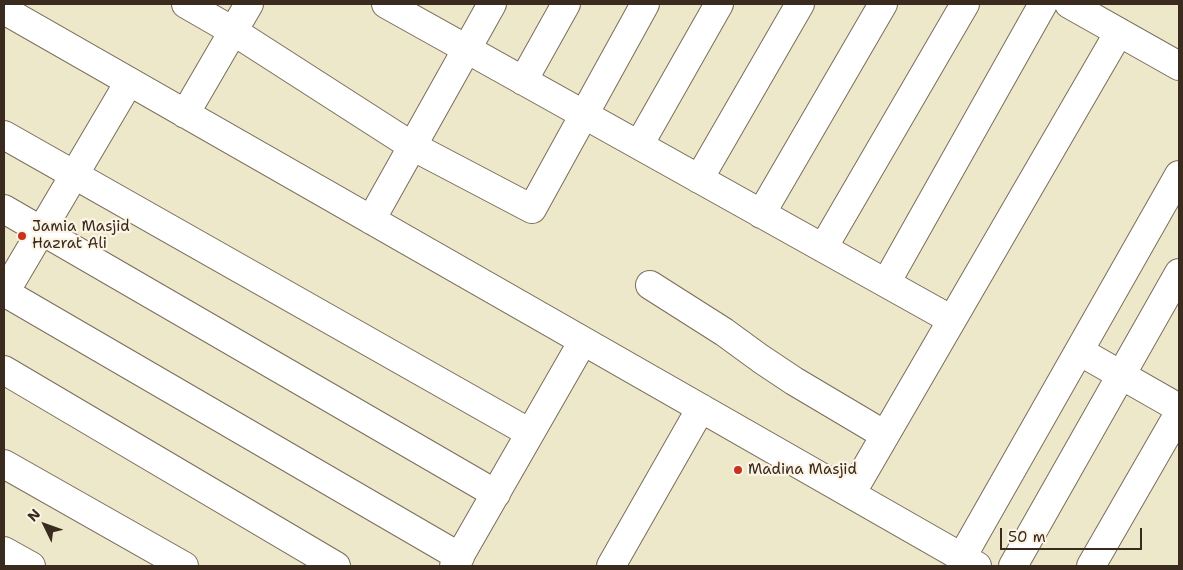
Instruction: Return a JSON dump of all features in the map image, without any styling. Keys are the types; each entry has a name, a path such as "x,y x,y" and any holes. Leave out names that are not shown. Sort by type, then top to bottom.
{"street":[{"path":"186,4 233,31 412,146 532,208 645,4"},
{"path":"186,114 249,4"},
{"path":"386,4 952,320"},
{"path":"371,220 492,4"},
{"path":"523,81 566,4"},
{"path":"639,145 720,4"},
{"path":"699,179 800,4"},
{"path":"761,214 884,4"},
{"path":"823,248 965,4"},
{"path":"886,283 1043,4"},
{"path":"1069,4 1179,66"},
{"path":"4,10 969,562 1079,351 1179,175"},
{"path":"851,494 1120,32"},
{"path":"129,82 4,293 457,562 583,341"},
{"path":"4,135 530,433"},
{"path":"4,209 496,494"},
{"path":"1013,566 1179,273"},
{"path":"650,285 724,332 794,381 885,435"},
{"path":"1079,351 1179,408"},
{"path":"4,370 336,566"},
{"path":"612,566 701,408"},
{"path":"1091,566 1179,413"},
{"path":"4,464 184,566"},
{"path":"4,551 31,566"}],"place":[{"name":"Jamia Masjid Hazrat Ali","path":"22,236"},
{"name":"Madina Masjid","path":"738,470"}]}
